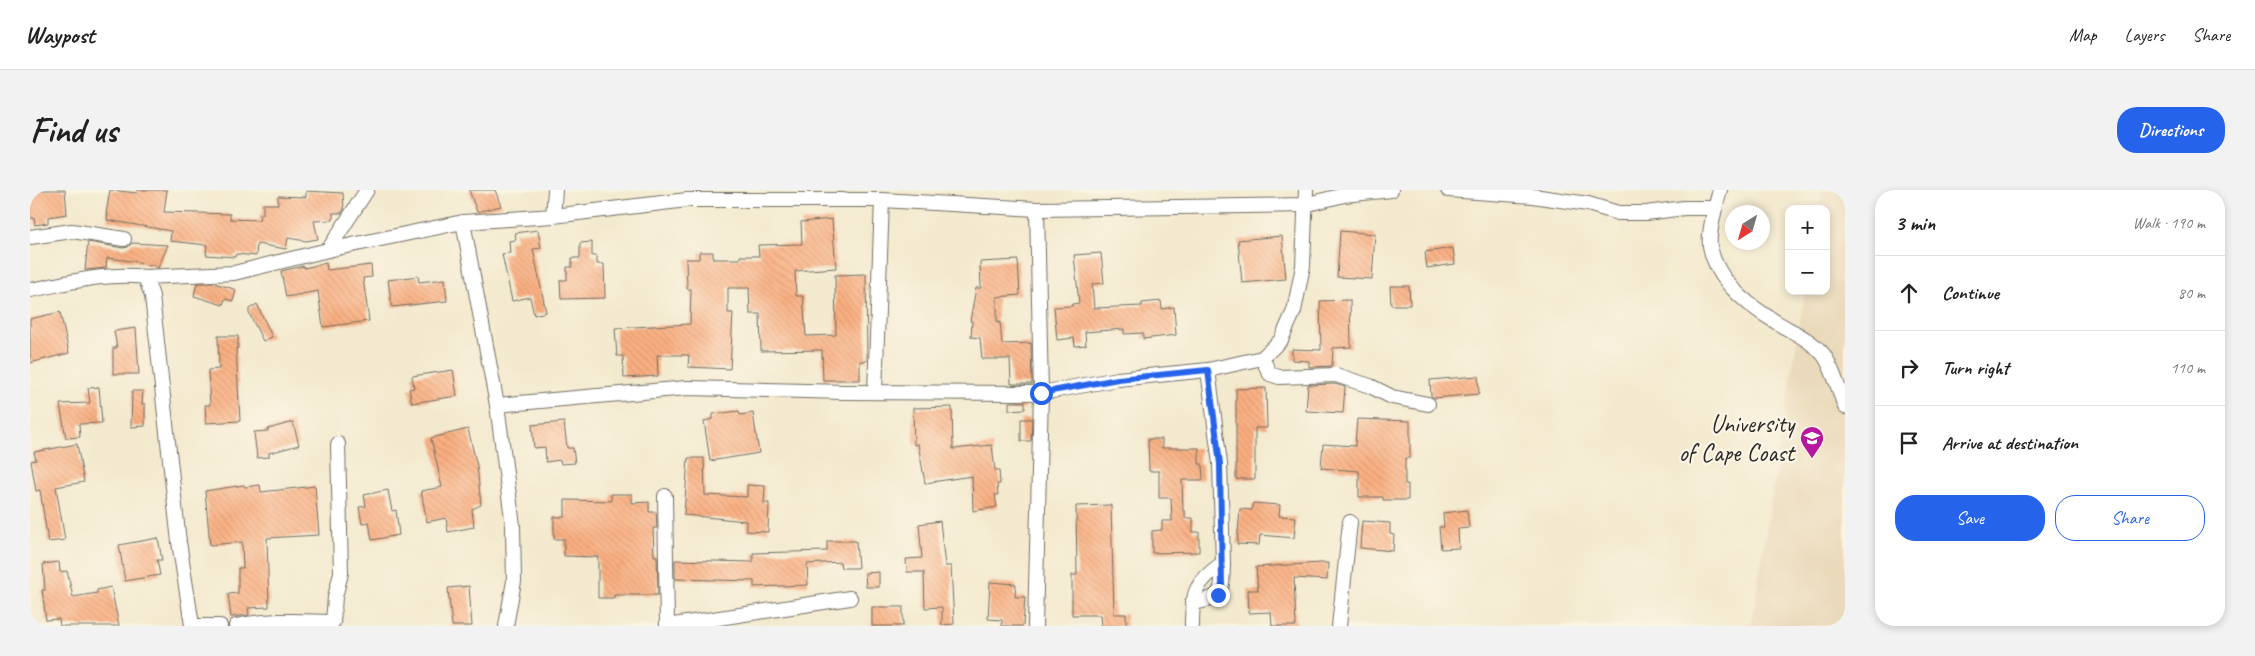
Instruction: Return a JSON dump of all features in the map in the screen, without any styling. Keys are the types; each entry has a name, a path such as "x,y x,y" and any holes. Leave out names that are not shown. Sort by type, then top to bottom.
{"street":[{"path":"328,250 367,190"},
{"path":"553,216 555,190"},
{"path":"497,405 687,388 1041,393 1118,379 1208,370 1262,358 1281,340 1294,311 1303,266 1306,190"},
{"path":"30,290 100,277 234,273 328,250 463,222 553,216 741,195 882,200 1037,209 1304,205 1344,195 1391,190"},
{"path":"1448,190 1542,197 1588,204 1618,213 1715,208"},
{"path":"1720,190 1715,208 1710,244 1716,267 1728,284 1752,307 1806,338 1824,355 1845,407"},
{"path":"875,392 882,200"},
{"path":"1035,626 1041,393 1037,209"},
{"path":"463,222 497,405 513,526 514,580 506,626"},
{"path":"30,237 72,231 124,239"},
{"path":"145,277 152,296 180,542 192,625 220,626"},
{"path":"1262,358 1270,374 1279,377 1336,375 1370,386 1392,397 1428,404"},
{"path":"1192,603 1211,600 1218,595 1222,585 1220,464 1208,370"},
{"path":"236,626 284,620 334,624 335,597 341,573 338,444"},
{"path":"666,496 667,626 850,598"},
{"path":"1339,626 1350,522"},
{"path":"1192,626 1192,603 1196,590 1205,575 1222,563"}],"shaded area":[{"name":"University of Cape Coast","path":"1822,190 1845,190 1845,626 1751,626 1804,295 1830,295 1830,205 1820,205"}],"building":[{"path":"30,190 65,190 67,214 48,217 48,223 35,225 34,218 30,218"},
{"path":"110,190 137,193 138,190 167,190 164,212 230,214 230,219 259,220 260,214 263,214 263,204 278,204 278,196 306,197 306,191 343,193 344,209 342,213 333,213 333,220 314,221 318,239 306,241 288,238 286,249 257,244 256,256 236,254 235,257 206,255 207,245 170,241 171,231 107,220 108,214 106,214"},
{"path":"469,190 495,190 501,206 477,212"},
{"path":"832,219 836,268 795,271 796,296 803,296 806,336 836,335 835,275 866,274 867,361 860,361 860,380 823,380 822,350 761,351 760,314 750,314 749,288 728,288 728,313 733,313 730,369 688,367 689,355 657,355 658,376 624,378 623,356 617,356 615,328 690,324 691,289 687,289 686,259 699,259 699,252 713,252 713,259 740,259 740,256 759,256 758,245 802,244 801,222"},
{"path":"538,230 541,248 533,249 546,312 534,315 530,297 512,301 502,254 510,253 509,241 516,240 515,233"},
{"path":"1340,231 1375,234 1372,279 1337,277"},
{"path":"1282,236 1286,279 1242,283 1238,240"},
{"path":"88,242 123,248 128,247 132,243 168,245 158,268 150,264 149,266 139,262 107,258 106,268 85,270"},
{"path":"592,242 592,256 597,256 597,264 604,264 605,298 561,299 560,280 567,280 567,267 572,267 572,258 580,258 580,243"},
{"path":"1453,248 1455,264 1427,268 1425,252"},
{"path":"1101,253 1104,283 1092,284 1094,308 1142,306 1142,303 1161,301 1162,309 1174,307 1176,335 1143,339 1143,333 1124,334 1124,329 1085,332 1086,345 1075,346 1074,338 1057,340 1054,307 1072,306 1072,304 1079,303 1074,255"},
{"path":"1018,260 1020,295 997,297 997,323 1000,322 1002,344 1031,343 1032,384 1011,384 1010,359 982,359 980,338 971,337 972,321 970,321 976,288 981,288 980,262"},
{"path":"326,263 327,270 371,265 372,277 363,278 369,321 323,327 318,291 286,297 281,271"},
{"path":"418,276 419,282 445,279 447,301 392,307 388,280"},
{"path":"197,283 213,283 236,290 233,301 225,299 223,305 194,296"},
{"path":"1390,286 1409,286 1410,305 1391,305"},
{"path":"1350,300 1351,347 1333,348 1332,366 1309,367 1309,361 1292,360 1292,349 1321,350 1320,301"},
{"path":"257,304 272,337 263,341 249,313 249,309"},
{"path":"60,312 69,353 30,363 30,319"},
{"path":"136,328 139,374 113,374 113,348 117,348 114,331"},
{"path":"218,336 238,336 238,348 236,348 240,421 206,423 205,405 210,405 208,370 219,369"},
{"path":"453,370 457,396 412,403 409,389 414,388 412,376"},
{"path":"1478,376 1479,394 1434,398 1431,396 1430,380"},
{"path":"1335,384 1345,387 1343,413 1306,411 1308,385"},
{"path":"99,387 102,423 79,424 80,437 66,438 60,404 90,403 88,388"},
{"path":"1266,388 1267,428 1255,428 1255,479 1236,479 1236,389"},
{"path":"132,391 143,391 142,404 145,404 145,426 131,427"},
{"path":"1009,402 1025,402 1025,409 1009,410"},
{"path":"952,407 953,449 992,445 995,470 999,470 1000,484 997,484 998,495 995,495 997,507 973,511 972,476 925,483 918,444 914,445 913,408"},
{"path":"739,411 740,415 753,413 759,453 710,461 704,421 713,419 713,414"},
{"path":"1021,419 1032,419 1031,441 1021,441"},
{"path":"1357,419 1410,421 1410,458 1405,458 1405,484 1408,484 1408,500 1383,500 1383,497 1359,497 1359,471 1321,468 1323,444 1355,446"},
{"path":"293,422 299,445 269,453 269,457 257,458 254,432 268,431 268,429"},
{"path":"564,422 567,448 573,448 575,463 561,464 560,460 546,462 545,447 534,448 532,425"},
{"path":"468,429 477,466 481,505 472,509 474,527 448,532 446,518 427,522 421,491 442,487 431,438"},
{"path":"1148,439 1162,439 1162,448 1199,448 1199,464 1202,464 1203,480 1182,480 1183,511 1185,511 1185,518 1193,518 1193,532 1199,532 1199,552 1152,553 1152,531 1162,530 1162,521 1172,521 1171,498 1159,498 1159,471 1149,471"},
{"path":"77,444 84,482 56,487 65,540 48,542 40,490 36,491 31,461 36,460 34,452"},
{"path":"688,458 704,458 705,495 747,497 747,485 765,486 764,503 769,503 768,532 746,531 746,521 684,515"},
{"path":"244,485 245,487 260,485 261,492 315,486 319,535 267,538 269,607 248,608 249,615 231,617 228,594 238,593 238,568 243,568 242,542 210,545 205,491"},
{"path":"388,490 392,511 396,510 399,535 372,540 369,522 362,524 359,507 366,506 364,495"},
{"path":"611,494 632,494 632,503 649,502 649,512 656,512 657,528 653,528 654,556 657,556 658,595 614,595 614,598 598,598 598,557 564,556 564,539 554,539 554,517 565,517 565,500 611,501"},
{"path":"1253,503 1280,505 1279,516 1296,517 1294,538 1260,535 1259,545 1237,544 1240,509 1252,510"},
{"path":"1111,505 1114,614 1126,614 1126,626 1101,626 1100,615 1072,615 1072,575 1077,575 1076,506"},
{"path":"1467,510 1469,528 1458,529 1459,548 1441,549 1439,527 1444,527 1443,513"},
{"path":"940,521 945,566 951,566 954,624 942,625 942,607 925,608 924,572 907,572 906,559 922,558 919,524"},
{"path":"1362,521 1390,523 1390,534 1394,535 1393,551 1360,548"},
{"path":"158,538 162,560 157,560 160,575 125,581 119,545"},
{"path":"827,541 856,541 858,568 841,568 840,562 807,564 808,585 754,587 754,581 675,579 675,560 753,562 753,553 827,551"},
{"path":"59,562 60,572 67,571 73,597 97,593 97,590 111,587 119,626 60,626 59,619 46,620 42,590 45,590 43,564"},
{"path":"1328,563 1327,580 1294,578 1296,626 1272,626 1271,612 1249,613 1248,590 1258,590 1256,567"},
{"path":"879,572 879,587 866,587 865,573"},
{"path":"990,582 1016,584 1015,597 1025,597 1023,626 1002,626 1002,620 988,619"},
{"path":"469,586 472,626 452,626 448,588"},
{"path":"872,607 903,607 903,626 872,626"}],"place":[{"name":"University of Cape Coast","path":"1812,459"}],"route":[{"path":"1041,393 1118,379 1208,370 1220,464 1222,585 1218,595"}]}
